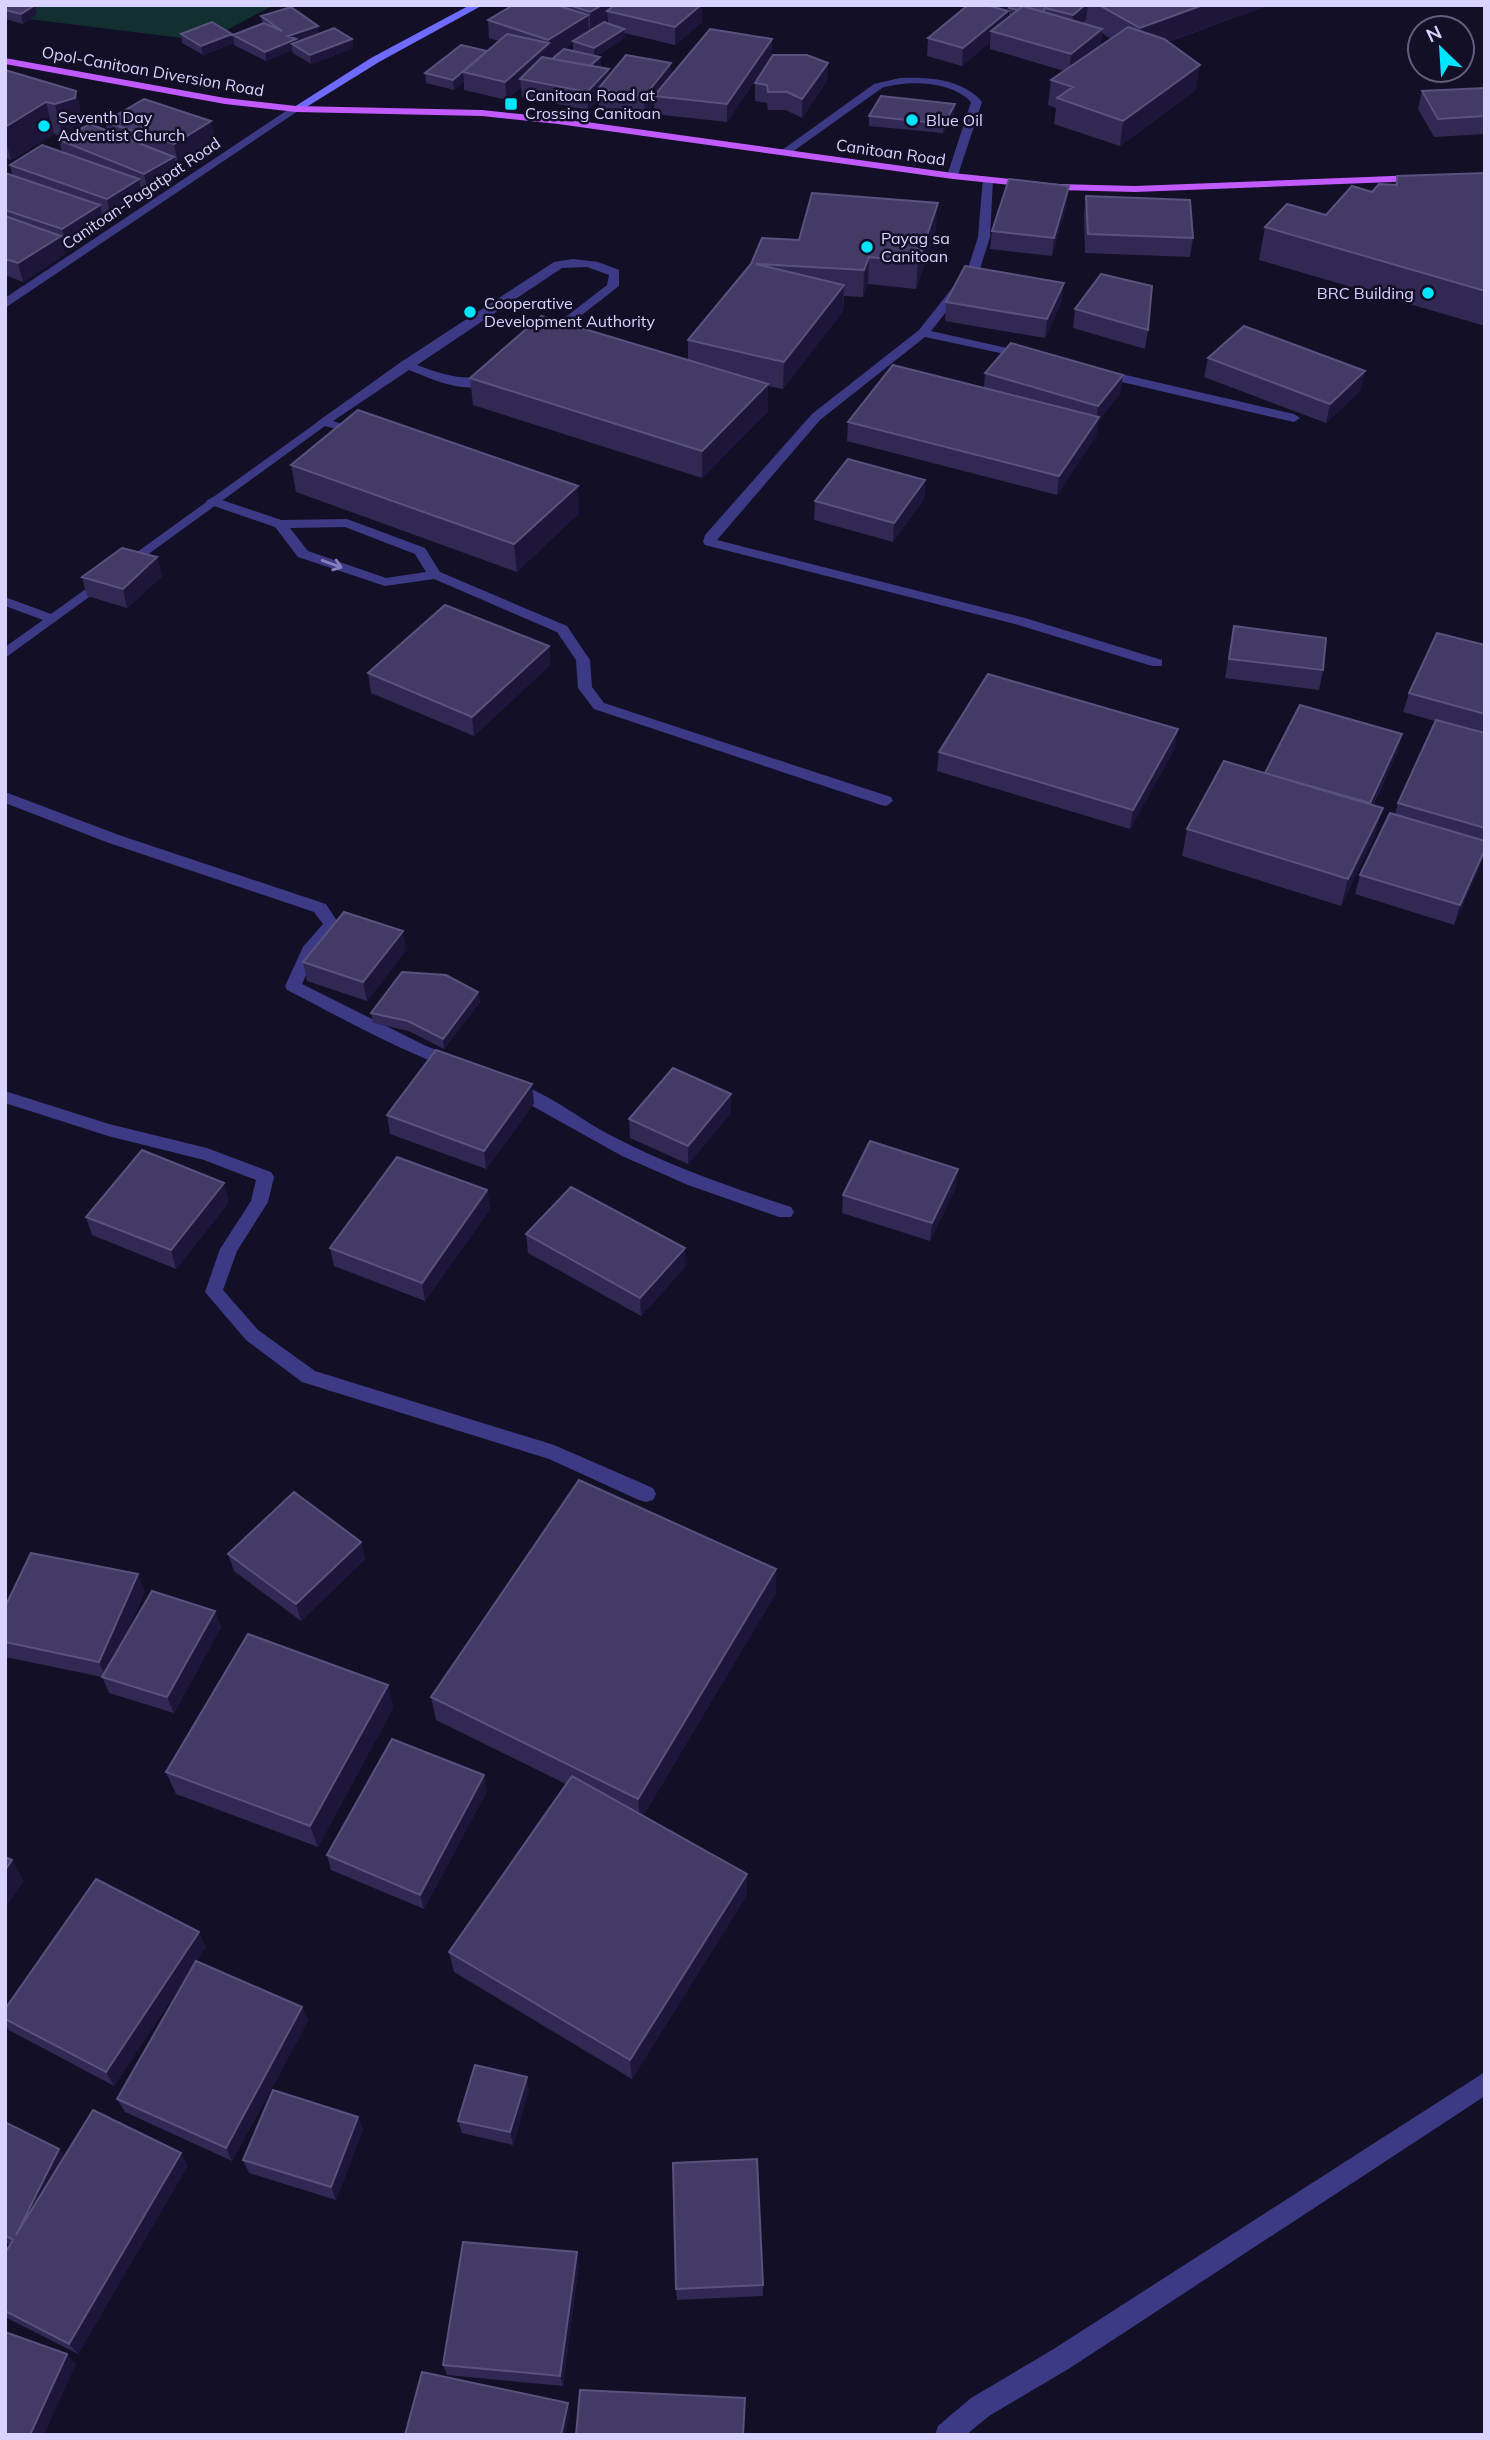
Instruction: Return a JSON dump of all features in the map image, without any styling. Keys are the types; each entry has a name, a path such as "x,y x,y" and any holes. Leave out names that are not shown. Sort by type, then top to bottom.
{"main road":[{"path":"296,109 375,60 478,5"},
{"name":"Opol-Canitoan Diversion Road","path":"5,61 225,101 296,109"},
{"name":"Canitoan Road","path":"296,109 482,113 616,128 953,176 1058,187 1136,189 1429,178"}],"street":[{"path":"784,153 878,86 889,81 908,79 963,90 973,95 977,102 953,176"},
{"name":"Canitoan-Pagatpat Road","path":"5,304 296,109"},
{"path":"987,180 984,237 974,269 923,333 816,417 710,538 710,542 1020,621 1157,663"},
{"path":"5,654 323,422 558,265 578,260 598,263 615,273 613,286 541,341"},
{"path":"923,333 1042,360"},
{"path":"405,365 464,384 480,384 499,373"},
{"path":"1082,369 1294,418"},
{"path":"323,422 378,436"},
{"path":"213,501 280,524 347,523 420,551 435,575"},
{"path":"280,524 303,554 384,582 435,575 562,629 583,660 585,688 599,706 886,801"},
{"path":"5,601 53,619"},
{"path":"5,797 114,839 320,908 331,924 309,951 293,986 418,1049 466,1069"},
{"path":"503,1084 539,1098 604,1140 709,1187 785,1212"},
{"path":"5,1097 108,1130 207,1154 265,1177 259,1202 229,1249 215,1292 252,1335 309,1377 554,1453 646,1494"},
{"path":"947,2435 980,2407 1061,2359 1485,2083"}],"green space":[{"path":"5,5 274,5 206,41 5,16"}],"building":[{"path":"5,5 35,5 21,14 5,10"},
{"path":"513,5 556,5 588,15 548,40 488,20"},
{"path":"569,5 602,5 590,12"},
{"path":"615,5 701,5 675,27 607,11"},
{"path":"968,5 986,5 1008,11 963,48 928,38"},
{"path":"1012,5 1048,5 1043,12 1023,6 1018,10 1009,8"},
{"path":"1048,5 1085,5 1073,15 1045,8"},
{"path":"1099,5 1203,5 1140,28"},
{"path":"1023,6 1102,29 1071,54 991,31"},
{"path":"291,7 318,26 288,36 296,39 265,52 233,35 264,23 282,31 261,16"},
{"path":"212,22 232,34 201,46 181,34"},
{"path":"604,22 624,29 594,48 573,41"},
{"path":"1128,27 1164,39 1200,65 1123,121 1057,98 1073,87 1051,80"},
{"path":"334,28 352,39 310,55 292,44"},
{"path":"710,29 772,39 727,104 654,96"},
{"path":"507,34 549,43 505,82 463,72"},
{"path":"461,45 487,51 453,80 425,73"},
{"path":"564,49 600,57 590,66 552,59"},
{"path":"626,55 671,63 644,97 598,89"},
{"path":"773,55 807,55 828,63 802,99 787,92 768,92 767,85 755,83"},
{"path":"542,57 609,69 587,92 520,79"},
{"path":"5,70 76,91 75,98 55,104 46,102 5,127"},
{"path":"1485,88 1485,116 1438,119 1422,91"},
{"path":"881,96 955,104 944,124 869,116"},
{"path":"144,99 211,121 174,144 105,122"},
{"path":"90,124 174,157 144,174 59,140"},
{"path":"42,145 139,179 107,199 10,165"},
{"path":"5,173 100,205 62,229 5,210"},
{"path":"1485,173 1485,291 1265,227 1287,204 1326,215 1352,186 1372,192 1379,184 1397,185 1397,176"},
{"path":"1009,179 1069,186 1054,238 992,231"},
{"path":"812,193 938,203 918,262 869,257 864,270 756,264 844,285 784,362 688,340 751,264 762,238 799,240"},
{"path":"1086,196 1190,200 1193,238 1088,234"},
{"path":"5,216 61,236 18,263 5,259"},
{"path":"965,266 1064,283 1047,319 946,302"},
{"path":"1101,274 1152,286 1148,330 1075,309"},
{"path":"541,316 768,384 702,451 470,378"},
{"path":"1244,326 1365,371 1330,404 1208,358"},
{"path":"1011,343 1123,375 1098,406 985,373"},
{"path":"893,365 1099,417 1059,476 848,422"},
{"path":"358,410 578,486 514,544 291,465"},
{"path":"848,459 925,480 894,523 815,501"},
{"path":"122,548 157,557 123,589 82,577"},
{"path":"445,605 549,646 472,717 368,673"},
{"path":"1234,626 1326,638 1323,670 1229,659"},
{"path":"1437,633 1485,645 1485,714 1409,693"},
{"path":"988,674 1178,729 1133,810 939,752"},
{"path":"1300,705 1402,734 1370,803 1265,773"},
{"path":"1436,720 1485,733 1485,828 1398,803"},
{"path":"1224,761 1383,808 1348,879 1187,829"},
{"path":"1390,813 1485,841 1485,849 1460,905 1360,875"},
{"path":"344,912 403,931 363,982 303,962"},
{"path":"402,972 446,975 478,992 443,1039 408,1021 371,1013"},
{"path":"436,1050 532,1084 484,1151 387,1115"},
{"path":"673,1068 731,1094 688,1146 629,1119"},
{"path":"870,1141 958,1169 932,1223 843,1195"},
{"path":"142,1150 224,1183 171,1250 86,1217"},
{"path":"397,1157 487,1190 422,1283 330,1248"},
{"path":"571,1187 685,1248 640,1298 526,1234"},
{"path":"579,1480 776,1569 638,1799 431,1697"},
{"path":"294,1492 361,1542 296,1604 228,1554"},
{"path":"31,1553 138,1574 99,1662 5,1642 5,1607"},
{"path":"152,1591 215,1611 167,1697 102,1677"},
{"path":"248,1634 388,1685 310,1826 166,1772"},
{"path":"392,1739 484,1775 420,1895 327,1855"},
{"path":"572,1776 747,1874 630,2060 449,1952"},
{"path":"5,1857 12,1860 5,1870"},
{"path":"96,1879 199,1932 106,2072 5,2019 5,2009"},
{"path":"196,1961 302,2007 226,2148 117,2099"},
{"path":"475,2065 527,2077 510,2132 458,2121"},
{"path":"273,2090 358,2117 331,2187 243,2160"},
{"path":"93,2110 181,2153 69,2344 5,2311 5,2253 13,2240 5,2235 5,2122 59,2149 16,2235"},
{"path":"757,2159 763,2285 676,2289 673,2163"},
{"path":"463,2242 577,2252 560,2376 443,2365"},
{"path":"5,2332 67,2354 30,2435 5,2435"},
{"path":"422,2372 568,2403 561,2435 405,2435"},
{"path":"580,2390 745,2398 743,2435 576,2435"}],"place":[{"name":"Canitoan Road at Crossing Canitoan","path":"511,104"},
{"name":"Blue Oil","path":"912,120"},
{"name":"Seventh Day Adventist Church","path":"44,126"},
{"name":"Payag sa Canitoan","path":"867,247"},
{"name":"BRC Building","path":"1428,293"},
{"name":"Cooperative Development Authority","path":"470,312"}]}
